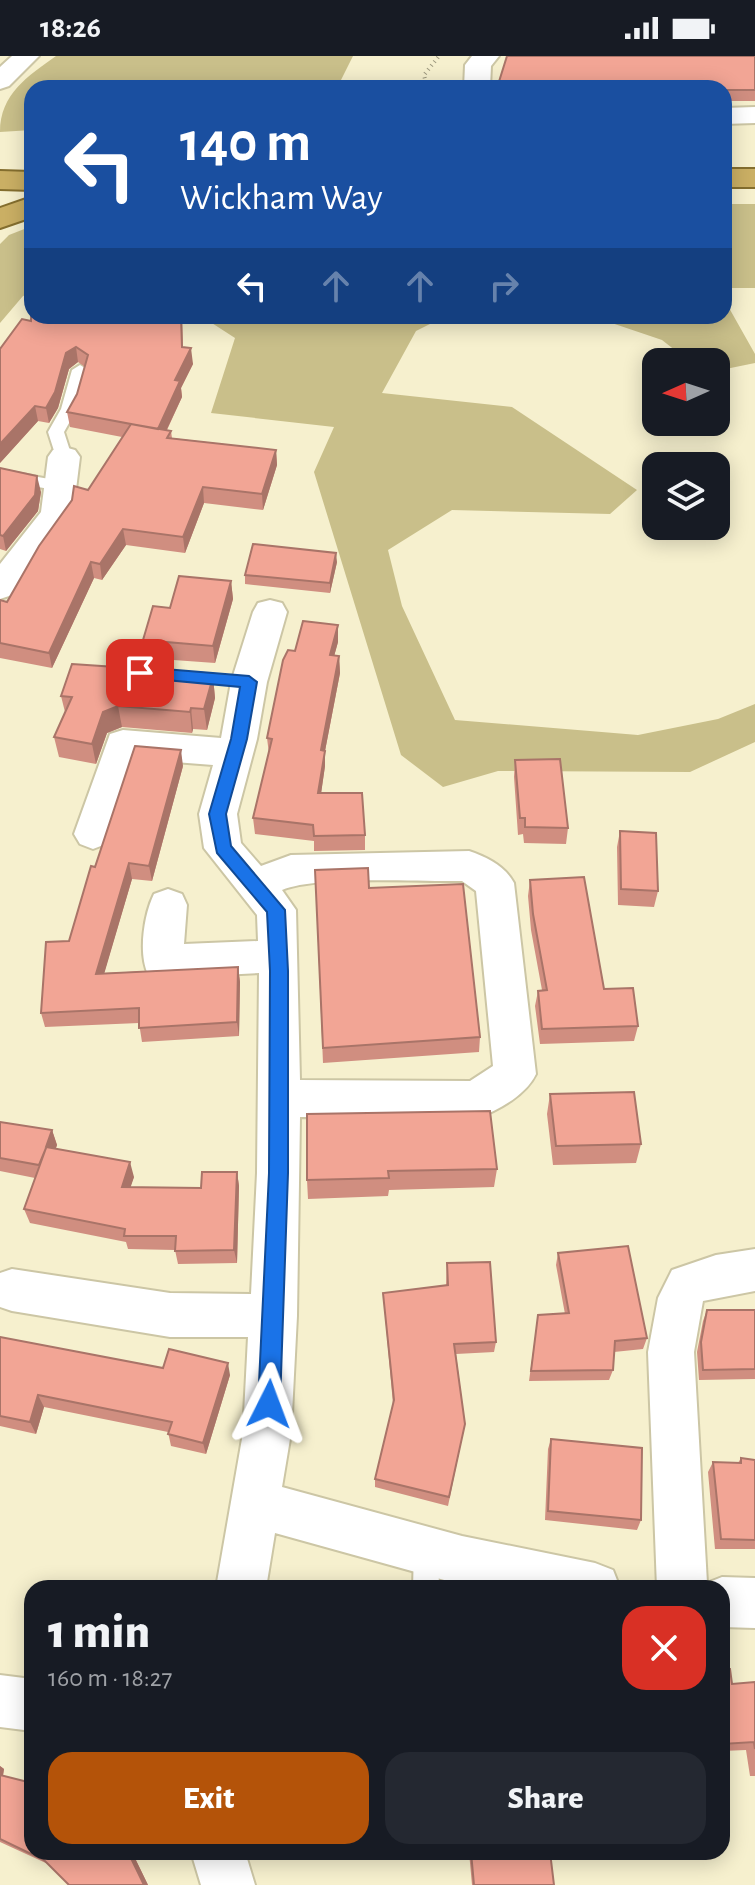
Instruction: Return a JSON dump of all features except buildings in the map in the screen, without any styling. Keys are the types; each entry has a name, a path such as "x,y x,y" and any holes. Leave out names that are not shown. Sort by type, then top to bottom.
{"highway":[{"path":"732,178 755,178"},
{"path":"0,180 24,181"},
{"path":"0,219 24,209"}],"street":[{"path":"0,81 26,56"},
{"path":"477,80 478,65 486,56"},
{"path":"732,116 755,115"},
{"path":"1,585 57,514 62,472"},
{"path":"243,1580 267,1433 274,1316 279,956 276,910 223,848 218,814 235,753 234,680 270,612"},
{"path":"93,834 123,744 235,753"},
{"path":"256,885 291,870 361,866 469,866 495,883 515,1074 477,1100 335,1097 278,1100"},
{"path":"168,905 162,962 279,956"},
{"path":"682,1580 671,1352 681,1298 688,1285 716,1276 755,1270"},
{"path":"12,1290 170,1315 274,1316"},
{"path":"257,1504 426,1569 524,1580"},
{"path":"730,1602 755,1603"},
{"path":"0,1701 24,1704"},
{"path":"220,1860 228,1885"}],"lane":[{"path":"0,475 62,472 56,432 69,409 80,370"}],"path":[{"path":"425,80 424,75 439,56"}],"shaded area":[{"path":"56,56 353,56 341,80 26,79"},
{"path":"24,81 24,130 0,132 5,107"},
{"path":"732,204 755,204 755,288 732,288"},
{"path":"24,229 24,296 0,323 0,244 9,235"},
{"path":"732,313 755,354 755,363 730,368 730,348 672,348 662,340 615,324 732,324"},
{"path":"213,324 430,324 416,331 382,393 512,407 637,490 610,514 452,510 388,550 402,606 455,720 638,735 718,719 755,704 755,742 690,772 498,771 443,787 401,755 314,472 334,427 211,413 235,338"}],"route":[{"path":"140,673 249,682 239,739 218,814 223,848 276,910 279,1173 269,1404"}]}
